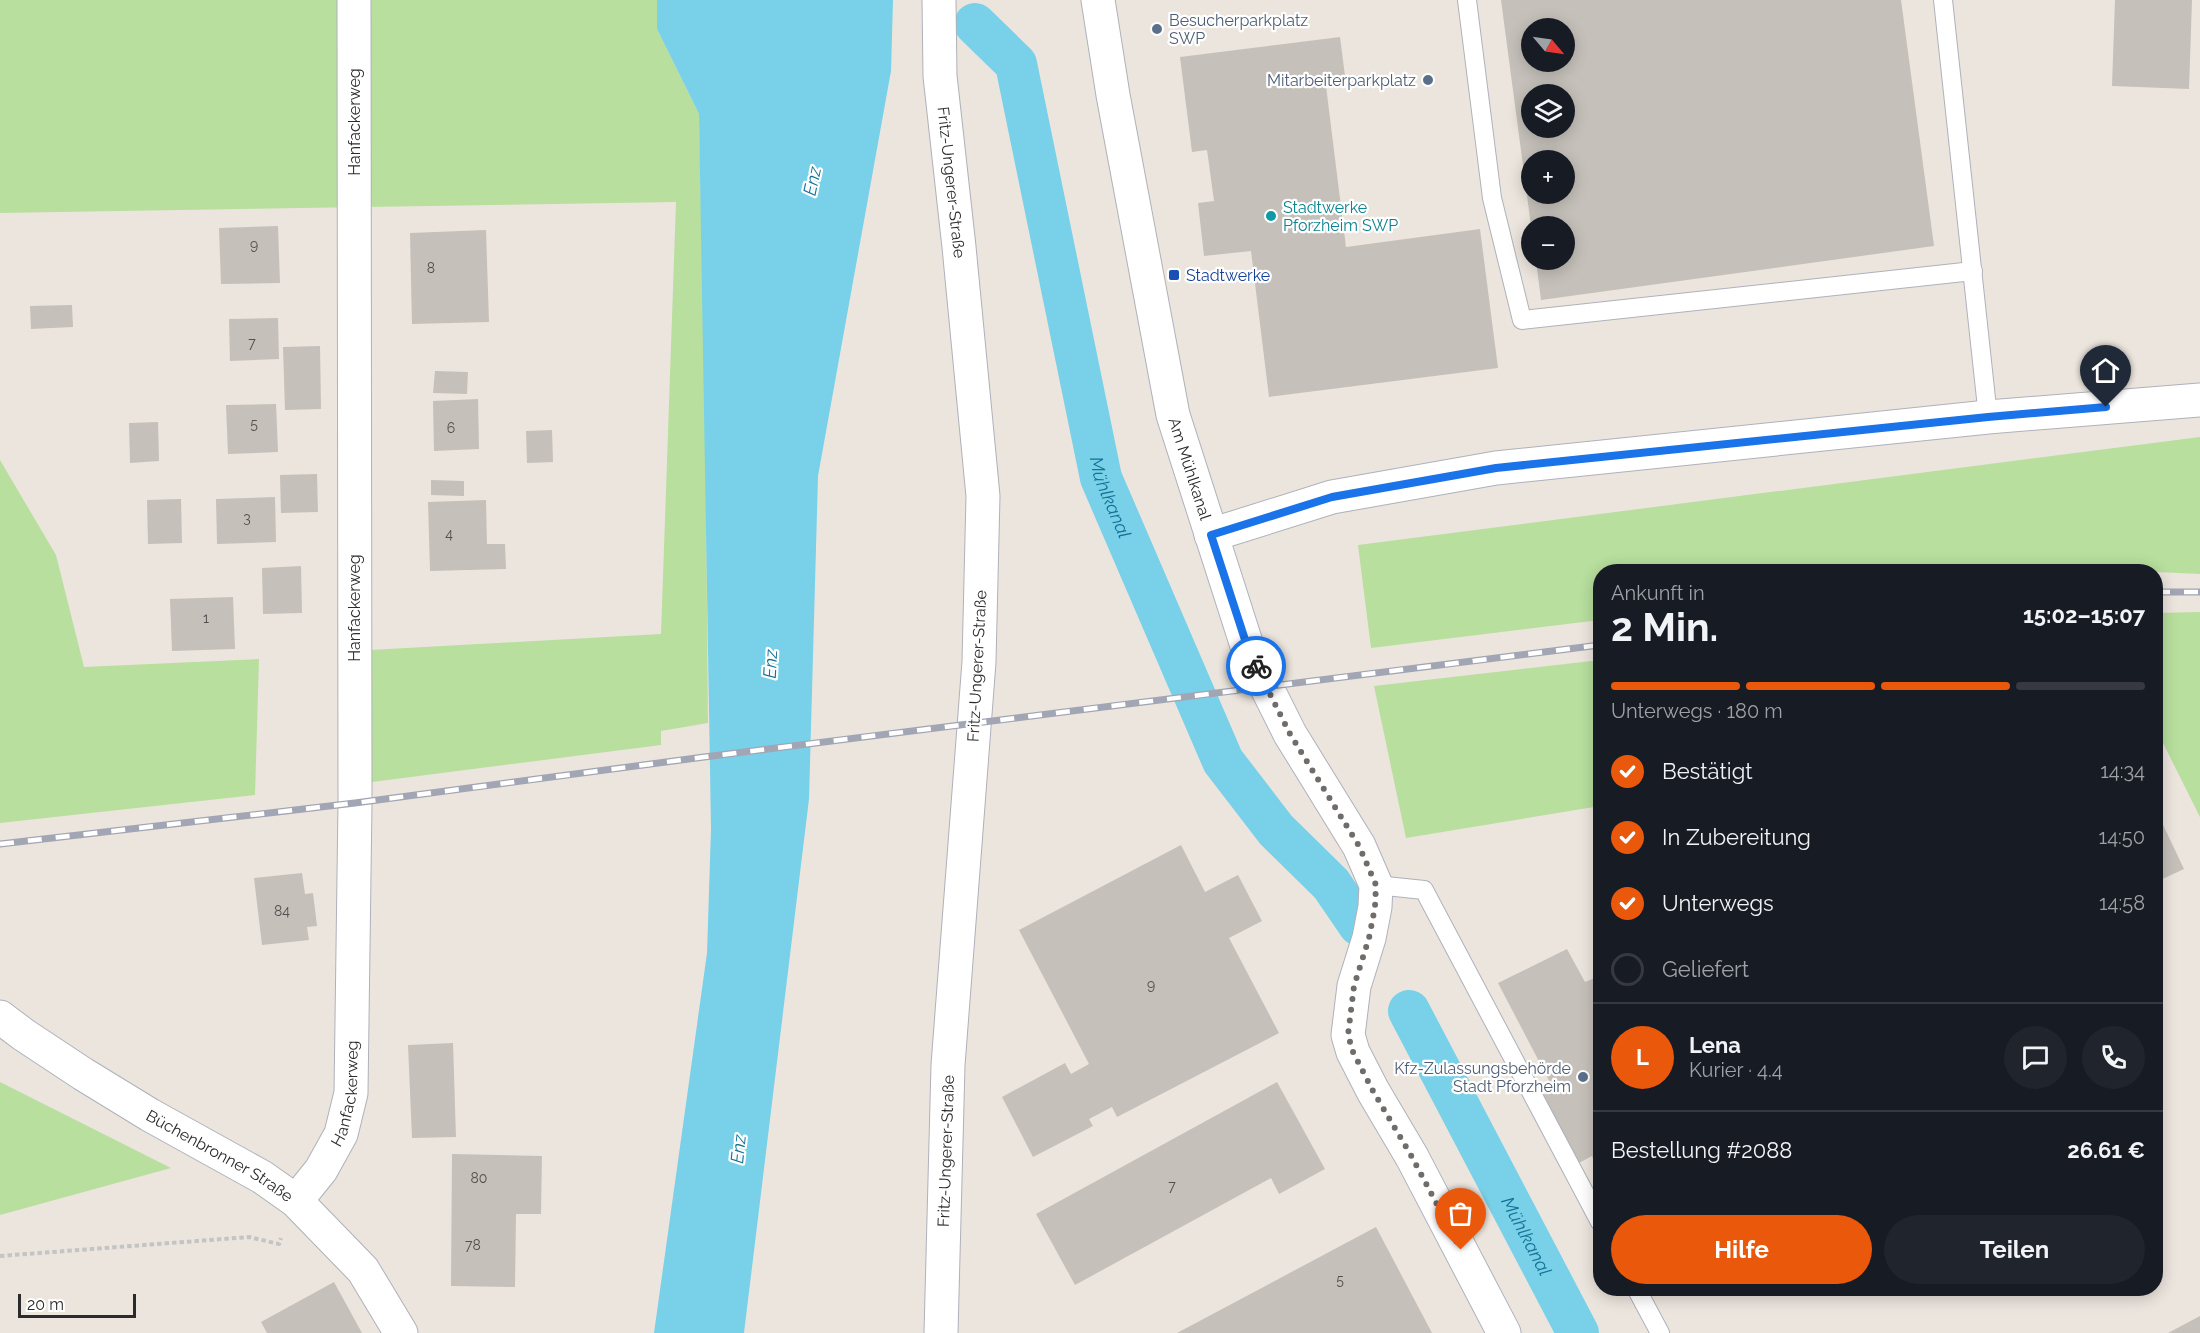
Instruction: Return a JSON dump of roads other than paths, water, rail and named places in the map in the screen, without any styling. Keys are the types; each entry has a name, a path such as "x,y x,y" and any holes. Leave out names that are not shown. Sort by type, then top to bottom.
{"street":[{"name":"Hanfackerweg","path":"296,1201 321,1170 341,1134 351,1093 355,814 354,0"},
{"name":"Fritz-Ungerer-Straße","path":"939,0 940,76 983,496 979,662 948,1065 941,1333"},
{"name":"Am Mühlkanal","path":"1098,0 1113,95 1173,415 1249,652 1290,734 1359,846 1376,885 1375,907 1369,938 1354,986 1348,1035 1353,1052 1412,1157 1504,1333"},
{"path":"1211,535 1332,497 1496,468 1988,417 2200,400"},
{"name":"Büchenbronner Straße","path":"0,1017 83,1074 150,1115 262,1177 296,1201 363,1270 401,1333"}],"lane":[{"path":"1467,0 1492,198 1522,320 1973,271"},
{"path":"1943,0 1988,417"},
{"path":"1376,885 1424,890 1593,1209"},
{"path":"1640,1296 1660,1333"}],"water":[{"name":"Enz","path":"657,0 893,0 891,71 818,476 809,799 744,1333 654,1333 707,953 711,829 699,114 657,29"}],"waterway":[{"name":"Mühlkanal","path":"975,24 1016,64 1101,478 1223,761 1276,830 1331,884 1359,925"},
{"name":"Mühlkanal","path":"1409,1011 1578,1333"}],"railway":[{"path":"2163,592 2200,592"},
{"path":"0,844 355,803 1593,646"}],"place":[{"name":"Besucherparkplatz SWP","path":"1157,29"},
{"name":"Mitarbeiterparkplatz","path":"1428,80"},
{"name":"Stadtwerke Pforzheim SWP","path":"1271,216"},
{"name":"Stadtwerke","path":"1174,275"},
{"name":"Kfz-Zulassungsbehörde Stadt Pforzheim","path":"1583,1077"}]}
